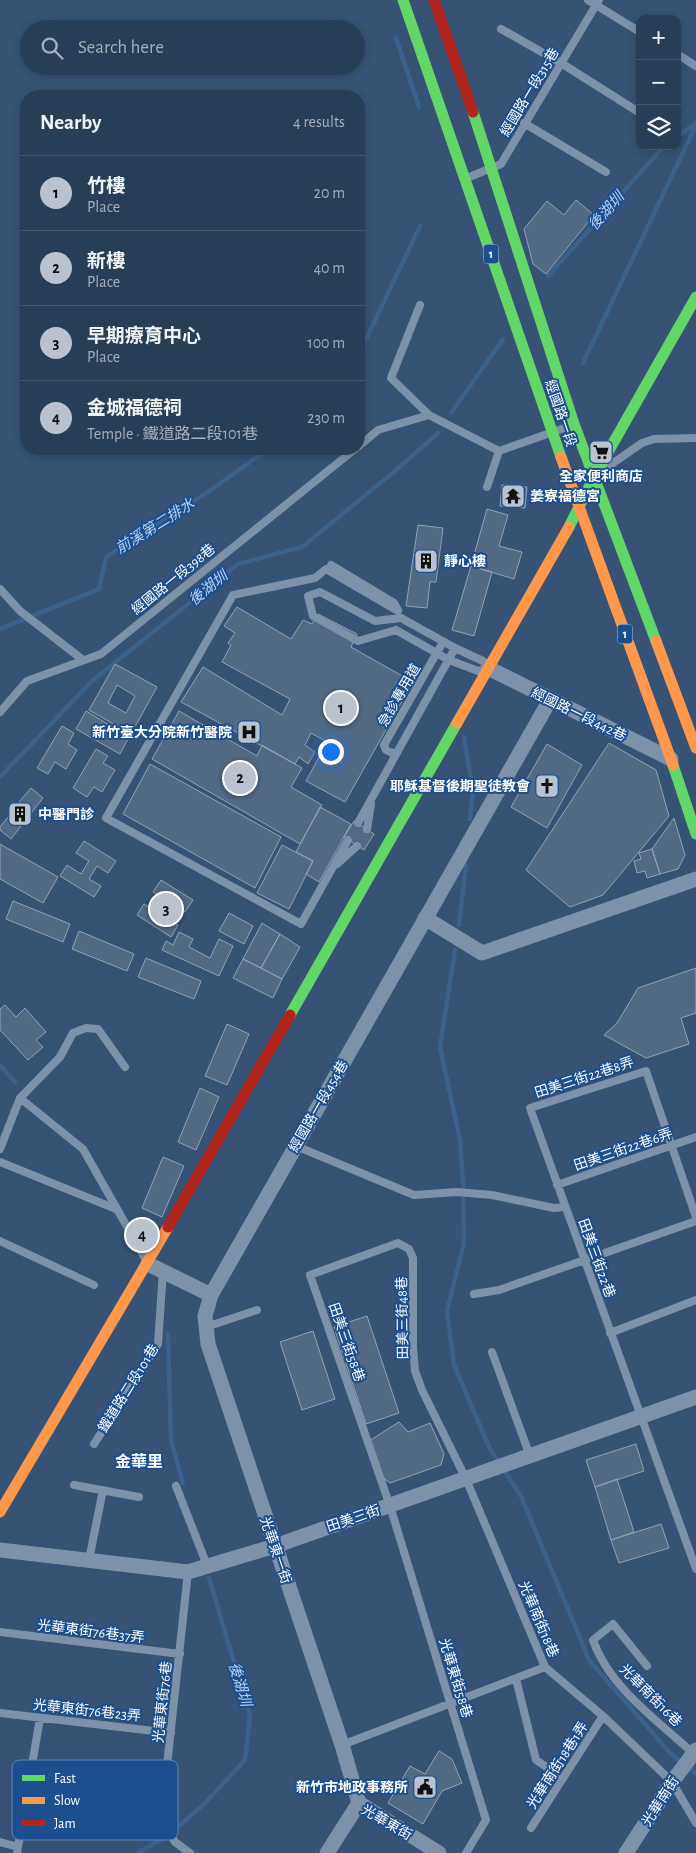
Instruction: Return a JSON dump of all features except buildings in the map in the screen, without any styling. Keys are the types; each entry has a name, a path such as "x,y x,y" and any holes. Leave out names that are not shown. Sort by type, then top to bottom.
{"main road":[{"name":"經國路一段","path":"402,0 466,179 579,509 686,755"},
{"name":"經國路一段","path":"434,0 493,169 574,424 595,475 686,755 696,834"},
{"path":"0,1512 148,1264 579,509 595,475 696,297"}],"street":[{"name":"經國路一段442巷","path":"488,668 550,700 686,755"},
{"name":"經國路一段454巷","path":"211,1295 550,700"},
{"path":"425,918 482,953 696,879"},
{"path":"148,1264 211,1295"},
{"name":"光華東一街","path":"211,1295 205,1316 208,1344 342,1744 359,1803"},
{"name":"田美三街","path":"0,1550 188,1572 208,1568 390,1506 696,1397"},
{"name":"光華南街","path":"626,1853 672,1782 695,1752"},
{"name":"光華東街","path":"327,1853 359,1803 439,1853"}],"lane":[{"path":"588,0 598,3 636,29"},
{"name":"經國路一段315巷","path":"466,179 493,169 504,160 524,123 598,3"},
{"path":"501,29 561,63 636,110"},
{"path":"681,57 696,66"},
{"path":"524,123 606,172"},
{"path":"420,305 391,378 429,415 499,451 574,424"},
{"path":"365,441 378,430 429,415"},
{"path":"595,475 642,443 654,439 696,438"},
{"path":"487,487 499,451"},
{"name":"經國路一段398巷","path":"0,712 27,681 101,654 348,455"},
{"path":"331,565 394,603 400,615 396,630 358,641 313,616 308,596 320,592 375,621 400,615"},
{"path":"348,840 301,924 106,818 233,595 315,578 326,569 400,615"},
{"path":"0,588 20,611 83,660"},
{"name":"經國路一段442巷","path":"396,630 449,660 478,671 488,668 483,661 443,642 400,615"},
{"name":"急診專用道","path":"397,752 392,753 386,750 384,745 443,642"},
{"path":"358,823 454,648"},
{"path":"367,829 372,797"},
{"path":"332,868 357,846"},
{"path":"0,1149 2,1138 20,1098 60,1057 73,1033 86,1028 98,1029 125,1068"},
{"name":"田美三街22巷8弄","path":"530,1108 646,1071 672,1145"},
{"path":"20,1098 83,1149 148,1264"},
{"name":"田美三街22巷","path":"530,1108 696,1569"},
{"name":"田美三街22巷6弄","path":"557,1185 696,1137"},
{"path":"672,1145 696,1217"},
{"path":"296,1146 414,1195 457,1192 492,1195 554,1208 565,1207"},
{"path":"0,1162 116,1209"},
{"path":"474,1294 499,1290 585,1262 696,1221"},
{"path":"0,1241 94,1285"},
{"name":"田美三街48巷","path":"398,1243 409,1249 413,1258 413,1347 415,1371 422,1390 466,1479"},
{"name":"田美三街58巷","path":"390,1506 310,1275 398,1243"},
{"name":"鐵道路二段101巷","path":"94,1444 158,1344 163,1271"},
{"path":"610,1333 696,1300"},
{"path":"206,1327 257,1310"},
{"path":"492,1352 530,1456"},
{"name":"光華南街18巷","path":"466,1479 546,1667 603,1716 672,1782 696,1823"},
{"path":"74,1485 139,1497"},
{"path":"176,1486 208,1568"},
{"path":"89,1560 103,1490"},
{"name":"光華東街58巷","path":"390,1506 486,1820 466,1853"},
{"name":"光華東街76巷","path":"168,1760 188,1572"},
{"name":"光華南街16巷","path":"647,1666 613,1624 593,1640 599,1656 618,1683 695,1752"},
{"name":"光華東街76巷37弄","path":"0,1632 180,1654"},
{"path":"342,1744 546,1667"},
{"path":"516,1679 536,1760 563,1778"},
{"name":"光華東街76巷23弄","path":"0,1713 171,1733"},
{"name":"光華南街18巷1弄","path":"531,1828 603,1716"},
{"path":"33,1760 40,1718"},
{"path":"174,1840 190,1853"},
{"path":"0,1842 18,1850"}],"waterway":[{"name":"前溪第二排水","path":"396,38 419,107"},
{"name":"後湖圳","path":"681,134 696,123"},
{"path":"583,363 696,125"},
{"name":"後湖圳","path":"548,276 660,150"},
{"name":"前溪第二排水","path":"365,341 420,226"},
{"name":"後湖圳","path":"451,413 503,339"},
{"name":"後湖圳","path":"0,777 92,681 238,564 302,547 438,433"},
{"name":"前溪第二排水","path":"0,629 99,589 106,557 211,490 260,455"},
{"path":"464,737 473,791 470,819"},
{"path":"459,925 466,865"},
{"path":"455,950 440,1047 460,1140 464,1243 447,1311 454,1365 489,1447 499,1463"},
{"name":"後湖圳","path":"0,1065 15,1082"},
{"name":"後湖圳","path":"168,1334 171,1441 183,1483"},
{"path":"503,1469 521,1496 589,1660 670,1753 696,1774"},
{"name":"後湖圳","path":"179,1826 204,1804 245,1760 250,1716 209,1578"},
{"name":"後湖圳","path":"138,1853 160,1840"}],"traffic: fast":[{"path":"403,0 561,457"},
{"path":"473,112 574,424 656,641"},
{"path":"569,527 595,475 696,297"},
{"path":"290,1015 457,723"},
{"path":"673,765 696,834"}],"traffic: slow":[{"path":"561,457 673,765"},
{"path":"457,723 569,527"},
{"path":"656,641 696,748"},
{"path":"0,1512 168,1227"}],"traffic: jam":[{"path":"434,0 473,112"},
{"path":"168,1227 290,1015"}],"place":[{"name":"全家便利商店","path":"601,452"},
{"name":"姜寮福德宮","path":"513,496"},
{"name":"靜心樓","path":"426,561"},
{"name":"竹樓","path":"341,708"},
{"name":"新竹臺大分院新竹醫院","path":"249,732"},
{"name":"新樓","path":"240,778"},
{"name":"耶穌基督後期聖徒教會","path":"547,786"},
{"name":"中醫門診","path":"20,814"},
{"name":"早期療育中心","path":"166,909"},
{"name":"金城福德祠","path":"142,1235"},
{"name":"新竹市地政事務所","path":"425,1787"}],"district":[{"name":"金華里","path":"139,1461"}]}
